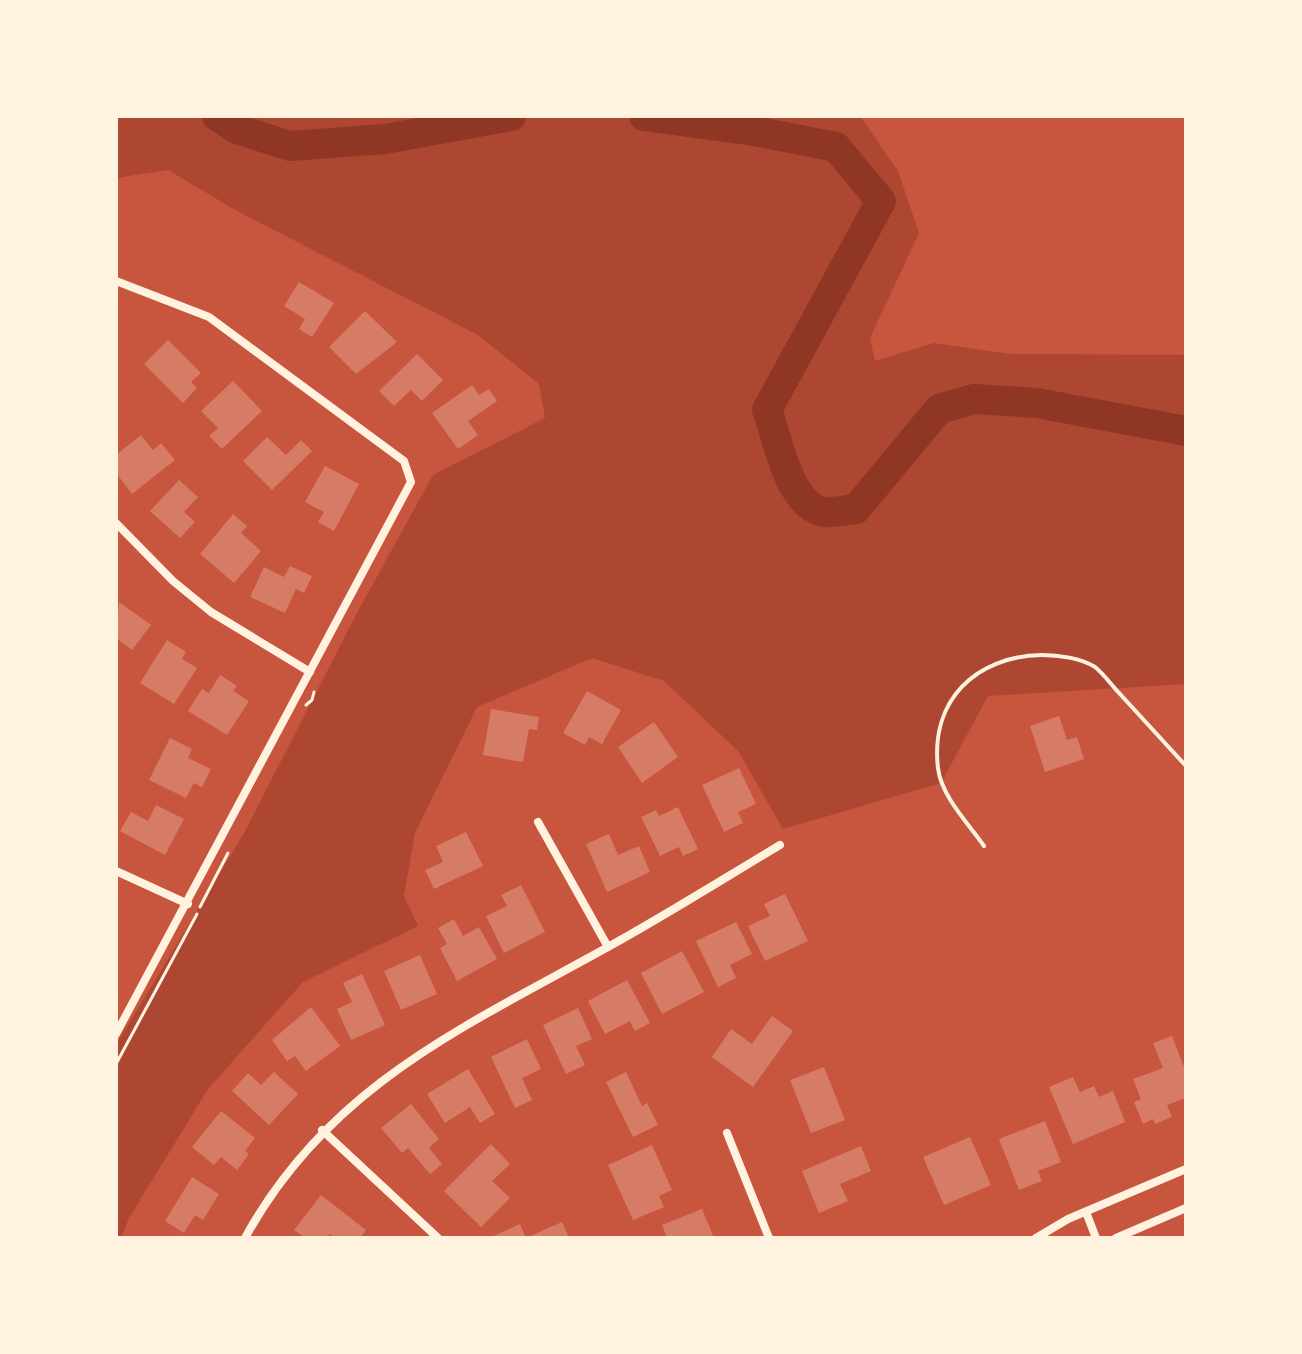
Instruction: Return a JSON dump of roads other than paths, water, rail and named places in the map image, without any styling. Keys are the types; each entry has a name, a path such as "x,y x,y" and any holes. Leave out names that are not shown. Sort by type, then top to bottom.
{"street":[{"path":"116,281 209,317 404,461 411,477 188,904 116,1034"},
{"path":"116,523 173,581 202,604 310,672"},
{"path":"538,822 608,947"},
{"path":"245,1238 265,1200 322,1130 403,1064 511,998 608,947 780,845"},
{"path":"116,871 188,904"},
{"path":"322,1130 438,1238"},
{"path":"727,1133 769,1238"},
{"path":"1036,1238 1086,1212 1186,1169"},
{"path":"1116,1238 1186,1208"},
{"path":"1086,1212 1096,1238"}],"lane":[{"path":"984,846 947,793 938,771 938,737 943,717 956,693 981,668 1016,656 1058,655 1094,667 1186,766"}],"waterway":[{"path":"217,116 237,129 290,146 385,139 511,116"},
{"path":"644,116 754,131 836,147 881,201 767,410 786,469 801,497 812,507 824,512 856,509 939,409 974,399 1037,403 1186,431"}]}
